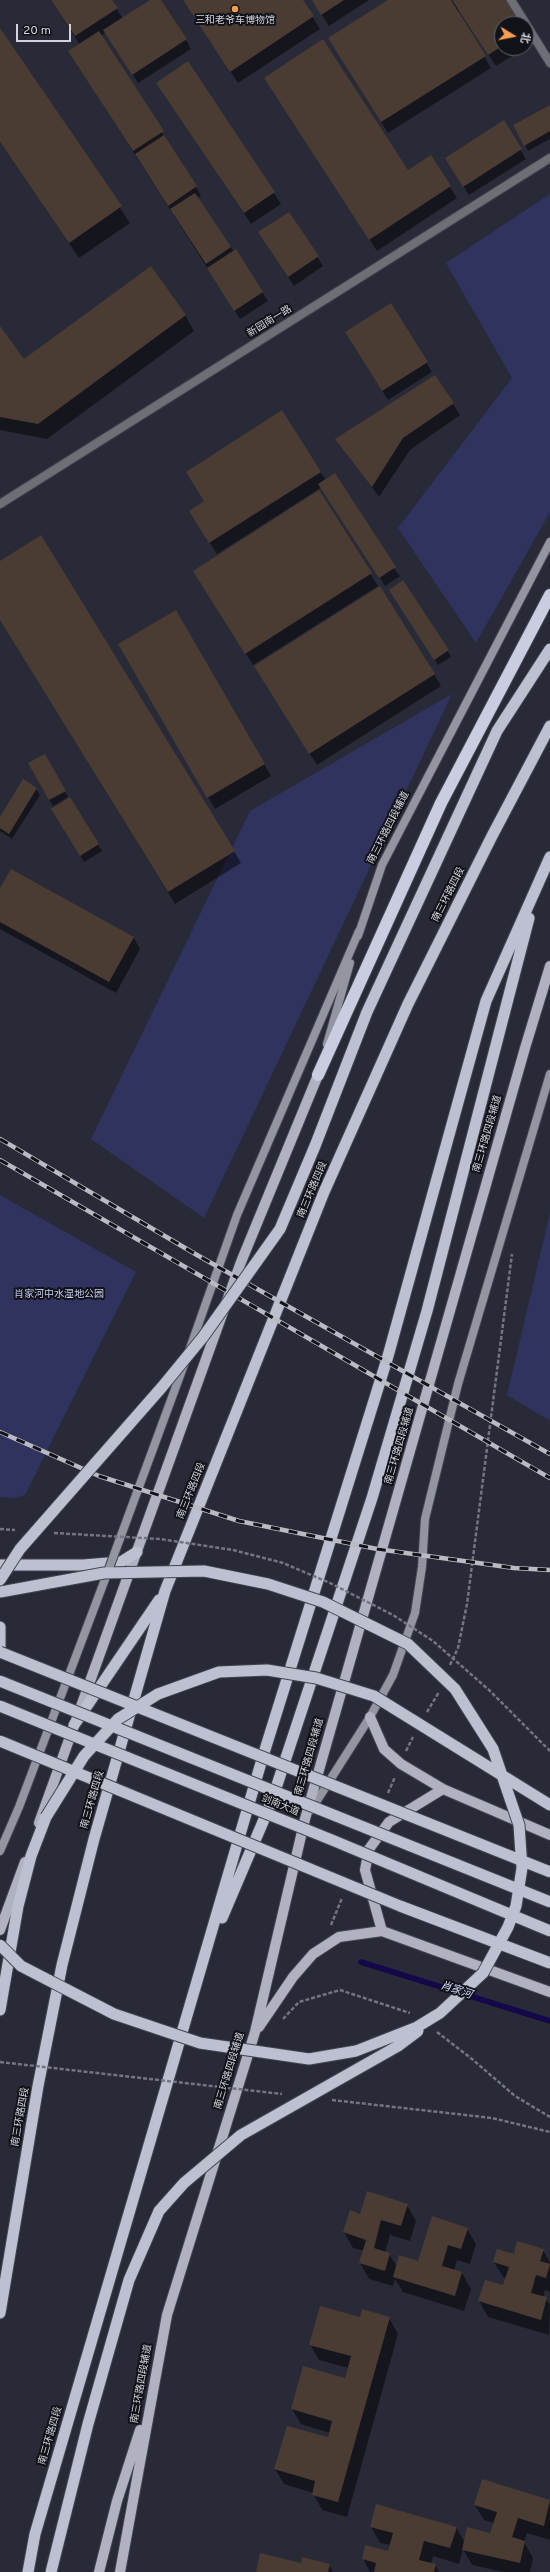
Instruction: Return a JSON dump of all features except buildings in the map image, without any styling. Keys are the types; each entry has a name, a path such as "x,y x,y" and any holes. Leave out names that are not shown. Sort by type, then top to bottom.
{"highway":[{"path":"318,1075 441,803 550,595"},
{"path":"0,1580 20,1549 162,1387 203,1337 280,1229 315,1146 367,1012 496,731 550,649"},
{"name":"南三环路四段","path":"0,2313 38,2086 62,1965 94,1839 165,1592 327,1185 408,1004 492,836 550,726"},
{"name":"南三环路四段","path":"28,2572 35,2534 202,1962 263,1756 388,1356 486,1001 550,857"},
{"name":"南三环路四段","path":"202,1962 271,1803 372,1498 427,1311 536,890"},
{"path":"0,1565 84,1565 121,1562 137,1552"},
{"path":"0,1592 104,1574 204,1571 268,1584 323,1602 408,1644 455,1690 493,1749 519,1825 522,1861 516,1906 508,1928 483,1973 440,2013 398,2046 241,2135 184,2183 159,2211 129,2280 84,2438 51,2572"},
{"path":"74,1725 165,1592"},
{"path":"0,1627 0,1652 550,1872"},
{"path":"0,2010 18,1906 31,1856 46,1816 84,1756 118,1719 158,1694 184,1684 219,1672 267,1670 316,1678 374,1696 550,1805"},
{"name":"剑南大道","path":"0,1681 550,1902"},
{"name":"剑南大道","path":"0,1706 332,1840 550,1931"},
{"path":"0,1741 400,1906 550,1963"},
{"path":"0,1945 21,1966 114,2014 200,2043 309,2059 356,2051 417,2027 440,2013"}],"main road":[{"name":"南三环路四段辅道","path":"0,1930 74,1725 117,1600 137,1552 241,1262 318,1075 359,931 382,865 550,542"},
{"path":"0,1851 19,1807 107,1574 237,1215 359,931"},
{"path":"525,1048 550,966"},
{"path":"525,1048 550,985"},
{"name":"南三环路四段辅道","path":"120,2572 150,2401 167,2315 255,2032 305,1819 525,1048"},
{"path":"305,1819 370,1717 393,1675 415,1613 422,1568 425,1519 458,1384 550,1074"},
{"path":"370,1717 384,1749 401,1764 443,1789 550,1835"},
{"path":"382,1932 365,1870 369,1849 389,1822 443,1789"},
{"path":"255,2032 293,1977 319,1951 339,1937 382,1932 550,1992"},
{"path":"99,2572 117,2501 150,2401"}],"street":[{"path":"511,0 521,16"},
{"path":"534,37 550,63"},
{"name":"新园南一路","path":"0,504 550,158"}],"path":[{"path":"449,1667 458,1648 467,1604 512,1250"},
{"path":"0,1529 15,1530"},
{"path":"423,1718 441,1687"},
{"path":"386,1799 416,1731"},
{"path":"319,1951 343,1896"},
{"path":"287,2015 294,2001"},
{"path":"0,2062 286,2095"},
{"path":"326,2099 492,2118 550,2132"}],"green space":[{"path":"550,194 550,512 476,643 398,528 512,378 446,263"},
{"path":"452,694 204,1218 91,1139 250,811"},
{"name":"肖家河中水湿地公园","path":"0,1195 136,1272 25,1495 13,1498 0,1497"},
{"path":"550,1213 550,1421 507,1395"}],"waterway":[{"name":"肖家河","path":"361,1962 550,2021"}],"railway":[{"path":"0,1139 197,1255 550,1454"},
{"path":"0,1160 550,1478"},
{"path":"0,1432 99,1476 239,1521 377,1549 514,1568 550,1570"}],"place":[{"name":"三和老爷车博物馆","path":"235,9"}]}
